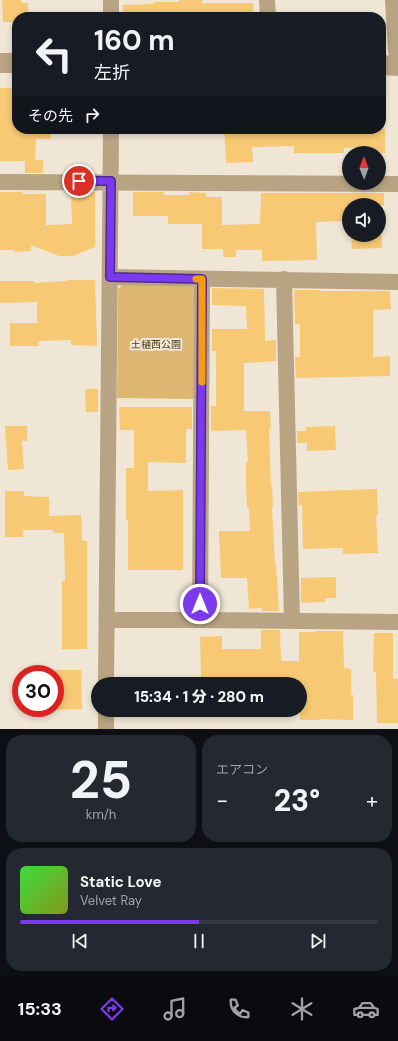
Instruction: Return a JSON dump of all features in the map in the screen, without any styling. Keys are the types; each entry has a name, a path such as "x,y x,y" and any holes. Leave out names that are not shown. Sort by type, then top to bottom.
{"street":[{"path":"111,0 111,12"},
{"path":"268,0 268,12"},
{"path":"395,0 398,51"},
{"path":"0,63 12,63"},
{"path":"386,66 398,66"},
{"path":"106,677 111,134"},
{"path":"0,182 111,181 398,184"},
{"path":"110,277 398,282"},
{"path":"200,620 202,279"},
{"path":"284,279 292,620"},
{"path":"107,620 292,620 398,622"},
{"path":"106,717 106,729"}],"green space":[{"name":"土樋西公園","path":"126,281 195,282 194,399 117,398 118,289"}],"building":[{"path":"2,0 21,0 21,3 28,3 28,12 12,12 12,22 3,22"},
{"path":"179,0 202,0 202,3 253,3 253,12 123,12 123,5 154,4 154,2 179,2"},
{"path":"0,88 12,88 12,134 51,134 51,139 36,139 35,160 43,160 43,173 25,173 25,161 0,161"},
{"path":"224,134 385,134 385,146 342,146 342,153 294,153 294,146 252,147 253,162 226,163"},
{"path":"0,192 46,194 46,225 72,224 71,192 95,192 95,247 73,256 59,256 31,245 31,251 15,252 14,250 0,250"},
{"path":"133,192 164,192 164,195 189,195 189,192 206,193 207,197 222,197 222,225 260,224 261,193 384,193 384,198 342,198 342,221 316,222 317,260 262,261 262,250 236,250 236,257 223,257 223,249 202,249 202,224 168,224 168,216 133,216"},
{"path":"352,242 382,242 382,248 352,249"},
{"path":"67,280 95,280 97,346 71,345 71,340 38,341 39,346 10,346 10,323 37,323 37,302 0,303 0,281 34,281 34,283"},
{"path":"212,288 264,289 265,341 276,340 276,361 244,363 244,411 270,411 271,428 269,428 271,486 279,611 262,611 262,608 249,609 247,578 221,578 219,531 250,531 246,487 246,462 248,462 246,430 211,431 211,406 216,406 216,351 212,351 212,329 247,329 246,306 212,305"},
{"path":"294,290 390,291 391,309 373,310 373,357 390,356 390,376 296,378 295,357 300,357 300,324 295,324"},
{"path":"85,389 98,389 98,412 86,412"},
{"path":"119,407 192,407 192,429 186,429 186,463 148,462 148,491 183,490 183,570 128,570 126,468 134,468 134,430 120,430"},
{"path":"5,426 27,426 27,441 22,441 24,469 8,470"},
{"path":"335,426 336,450 307,451 307,443 297,443 297,431 306,431 305,427"},
{"path":"377,489 378,515 376,515 378,553 343,554 343,548 303,549 302,505 299,506 298,492"},
{"path":"5,491 24,491 24,496 49,497 49,516 81,515 82,541 87,541 87,649 62,649 62,581 65,581 64,533 53,533 53,530 23,530 23,537 5,537"},
{"path":"336,577 336,598 325,598 325,602 301,603 301,578"},
{"path":"261,630 280,630 281,661 299,661 299,632 343,631 344,668 351,669 353,720 300,720 300,717 307,717 307,677 201,677 200,637 222,636 222,649 261,649"},
{"path":"374,633 393,633 393,679 398,679 398,723 377,723 376,672 373,672"},
{"path":"64,670 81,670 82,709 64,710"}],"slow traffic":[{"path":"196,279 202,279 202,382"}],"route":[{"path":"79,181 111,181 110,277 202,279 200,604"}]}
